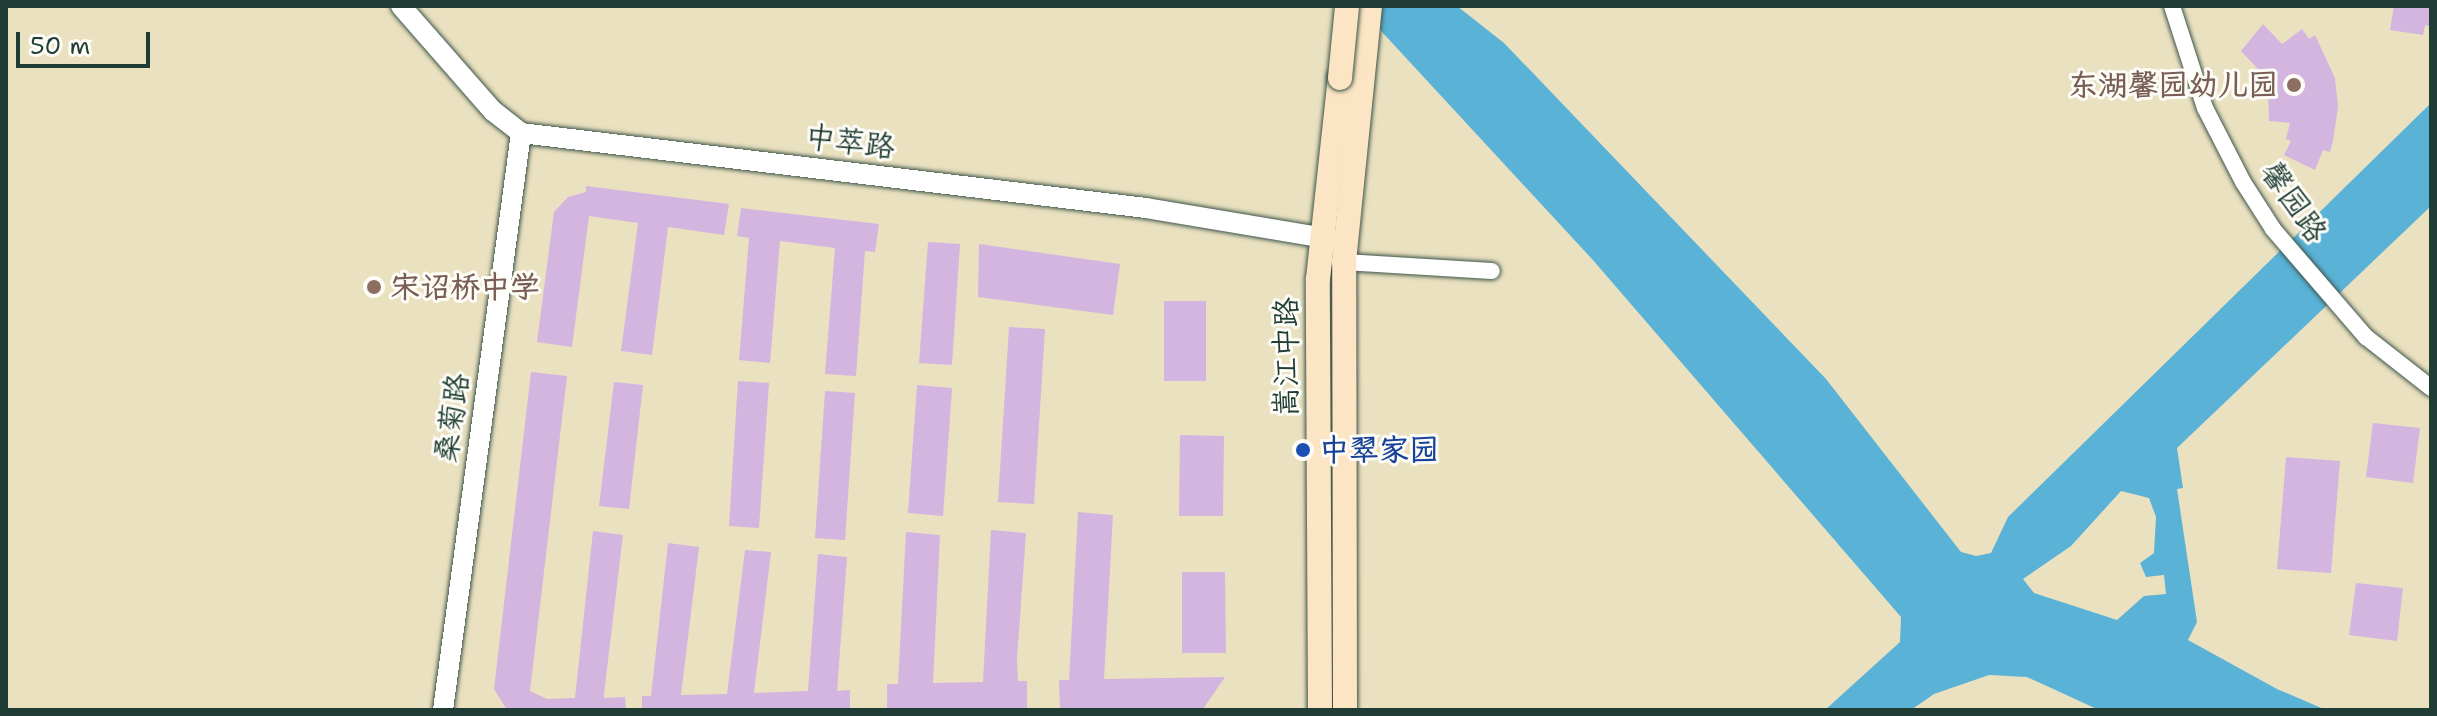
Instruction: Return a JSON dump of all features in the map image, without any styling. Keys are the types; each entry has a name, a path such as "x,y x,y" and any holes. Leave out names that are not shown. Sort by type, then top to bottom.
{"main road":[{"name":"嵩江中路","path":"1345,710 1337,247 1351,81 1347,6"},
{"name":"嵩江中路","path":"1351,81 1370,6"},
{"name":"嵩江中路","path":"1320,710 1318,279 1337,247"}],"street":[{"path":"401,6 493,111 521,133"},
{"name":"馨园路","path":"2172,6 2205,108 2243,182 2273,229 2366,337 2431,388"},
{"name":"中萃路","path":"521,133 1146,208 1337,247"},
{"name":"桑菊路","path":"443,710 521,133"},
{"path":"1337,247 1492,271"}],"water":[{"path":"1358,6 1457,6 1504,43 1826,379 1961,552 1976,556 1991,553 2008,517 2431,103 2431,206 2177,448 2183,488 2177,489 2197,622 2188,640 2277,689 2326,710 2099,710 2027,677 1989,675 1934,694 1911,710 1825,710 1900,642 1901,617 1592,259","holes":["2121,491 2149,498 2156,517 2154,553 2140,563 2146,577 2164,575 2166,594 2144,596 2117,620 2034,593 2023,579 2071,546"]}],"building":[{"path":"2394,6 2431,6 2429,26 2425,25 2423,35 2390,30"},
{"path":"2263,24 2282,44 2302,29 2309,39 2315,35 2335,78 2338,107 2333,141 2330,152 2323,150 2315,170 2284,155 2291,141 2286,139 2290,123 2269,121 2268,88 2260,71 2241,51"},
{"path":"586,186 729,204 724,235 668,227 652,355 621,351 638,223 589,216 572,347 537,342 554,212 568,197 586,192"},
{"path":"741,208 879,224 875,252 865,251 856,376 825,374 835,248 780,241 770,363 739,360 749,238 737,236"},
{"path":"928,242 960,244 952,365 919,363"},
{"path":"979,244 1120,264 1113,315 978,297"},
{"path":"1164,301 1206,301 1206,381 1164,381"},
{"path":"1009,327 1045,329 1034,504 998,502"},
{"path":"531,372 567,376 530,691 547,699 575,698 593,531 623,535 604,698 625,697 626,710 507,710 494,689"},
{"path":"738,381 769,383 759,528 729,526"},
{"path":"614,382 643,385 629,509 599,506"},
{"path":"917,385 952,388 943,516 908,513"},
{"path":"825,391 855,393 845,540 815,538"},
{"path":"2373,423 2420,428 2413,483 2366,477"},
{"path":"1180,435 1224,436 1223,516 1179,516"},
{"path":"2286,457 2340,461 2331,573 2277,569"},
{"path":"1078,512 1113,515 1104,679 1225,677 1203,709 1060,710 1059,680 1069,680"},
{"path":"991,530 1026,533 1017,659 1018,681 1027,681 1027,710 887,710 887,684 898,684 906,532 940,535 933,683 983,682"},
{"path":"668,543 699,547 681,695 727,694 745,550 771,552 754,693 808,691 818,554 847,557 837,691 850,690 850,710 642,710 642,696 651,696"},
{"path":"1182,572 1225,572 1226,653 1182,653"},
{"path":"2356,583 2403,588 2397,641 2349,635"}],"place":[{"name":"东湖馨园幼儿园","path":"2294,85"},
{"name":"宋诏桥中学","path":"374,287"},
{"name":"中翠家园","path":"1303,450"}]}
